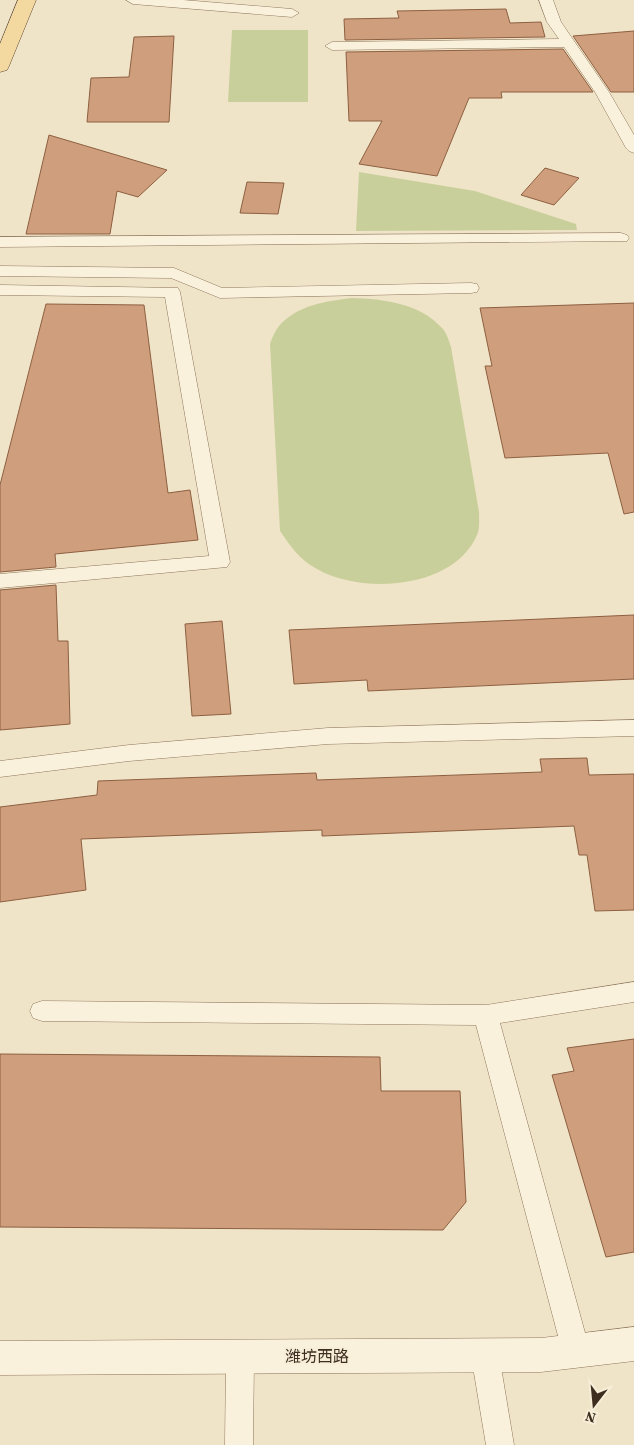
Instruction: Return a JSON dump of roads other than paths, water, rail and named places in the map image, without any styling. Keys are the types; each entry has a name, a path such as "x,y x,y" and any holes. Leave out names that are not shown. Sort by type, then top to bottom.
{"main road":[{"path":"0,66 27,0"}],"street":[{"name":"潍坊西路","path":"0,1358 541,1355 634,1344"}],"lane":[{"path":"133,0 292,13"},
{"path":"546,0 554,22 602,92 634,148"},
{"path":"332,46 569,43"},
{"path":"0,242 621,238"},
{"path":"0,271 174,273 220,293 471,288"},
{"path":"0,290 172,292 220,562 0,581"},
{"path":"0,769 129,754 328,736 634,728"},
{"path":"42,1011 486,1015 634,992"},
{"path":"486,1015 576,1350"},
{"path":"485,1354 500,1445"},
{"path":"239,1445 240,1356"}]}
